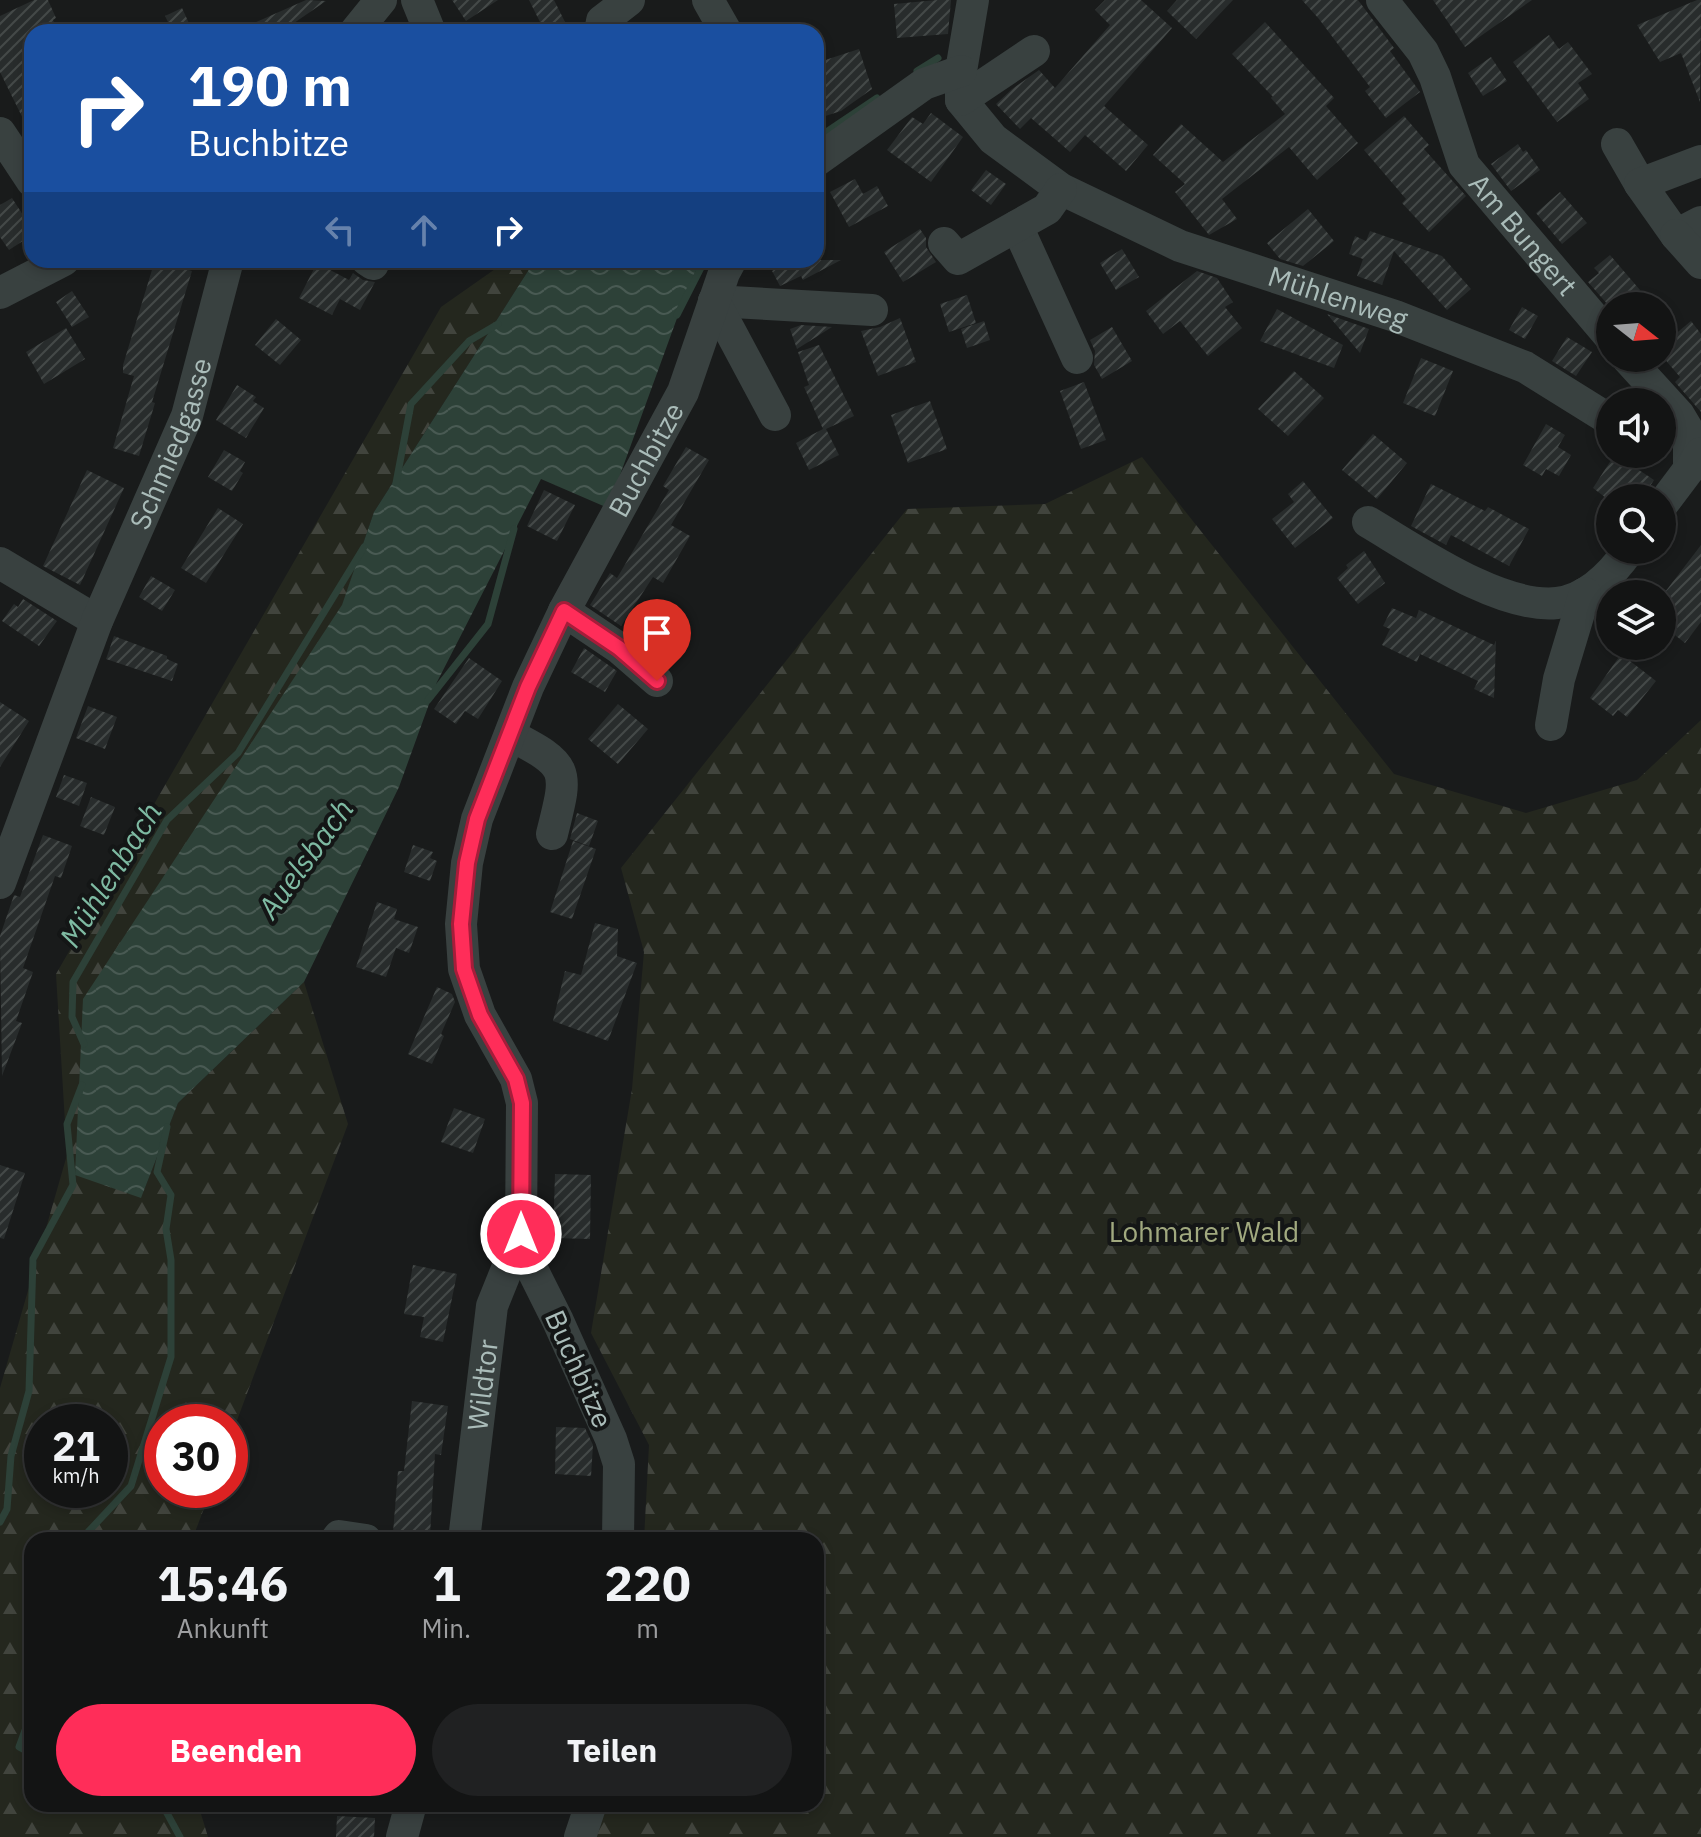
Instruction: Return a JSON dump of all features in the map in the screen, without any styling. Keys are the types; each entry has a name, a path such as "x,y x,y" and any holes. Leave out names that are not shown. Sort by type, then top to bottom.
{"street":[{"path":"362,24 381,0"},
{"path":"417,0 427,24"},
{"path":"601,24 629,0"},
{"path":"708,0 722,24"},
{"path":"961,85 973,0"},
{"name":"Am Bungert","path":"1382,0 1423,52 1435,77 1464,165 1596,321"},
{"path":"824,155 924,84 961,85 1034,51"},
{"name":"Mühlenweg","path":"961,85 993,139 1061,189 1180,246 1395,316 1525,367 1596,411"},
{"path":"0,133 24,169"},
{"path":"1617,144 1640,184 1689,228 1701,263"},
{"path":"1640,184 1701,161"},
{"path":"944,243 958,259 1047,209 1061,189"},
{"path":"1017,226 1077,358"},
{"path":"0,293 48,268"},
{"name":"Schmiedgasse","path":"0,883 97,621 187,416 226,268"},
{"name":"Buchbitze","path":"618,1532 619,1464 595,1401 524,1253 521,1234 522,1103 516,1079 480,1015 464,969 461,924 467,863 477,819 528,687 564,611 683,392 728,268"},
{"path":"714,301 872,310"},
{"path":"714,301 775,415"},
{"path":"1640,372 1679,415 1689,432 1688,462 1675,484"},
{"path":"1368,522 1445,568 1526,602 1559,603 1585,593 1612,573 1619,564"},
{"path":"0,563 97,621"},
{"path":"1551,725 1559,679 1585,593"},
{"path":"564,611 619,648 657,681"},
{"path":"510,735 548,754 563,774 563,791 552,834"},
{"name":"Wildtor","path":"465,1532 492,1306 521,1234"},
{"path":"402,1837 409,1812"},
{"path":"580,1837 588,1812"}],"green space":[{"path":"497,268 530,268 374,512 141,1198 178,1103 304,982 348,1124 243,1404 144,1404 144,1508 204,1508 195,1532 24,1532 24,1812 200,1812 208,1837 0,1837 0,1388 67,1155 56,974 441,307"},
{"name":"Lohmarer Wald","path":"1142,457 1394,774 1526,813 1637,780 1701,720 1701,1837 595,1837 604,1812 824,1812 824,1532 644,1532 649,1445 591,1333 632,1089 644,952 621,868 907,509 1045,504"}],"water":[{"path":"530,268 697,268 608,508 541,479 437,682 399,787 304,982 178,1103 141,1198 75,1175 83,999 342,605 374,512"}],"building":[{"path":"34,0 48,0 56,18 53,20 55,24 24,24 24,121 0,72 0,16"},
{"path":"306,0 326,1 293,24 252,24"},
{"path":"452,0 498,0 466,21"},
{"path":"529,0 554,0 566,24 541,24"},
{"path":"951,0 948,34 897,38 894,4"},
{"path":"1105,0 1141,0 1172,28 1104,106 1148,145 1126,171 1085,135 1070,152 1031,118 1020,129 996,104 1039,70 1055,88 1110,25 1095,10"},
{"path":"1177,0 1233,0 1196,39 1167,11"},
{"path":"1302,0 1358,0 1394,48 1390,51 1420,92 1386,118 1365,91 1370,87"},
{"path":"1433,0 1532,0 1465,47"},
{"path":"1701,0 1700,102 1681,53 1660,62 1637,25"},
{"path":"182,8 189,24 169,24 165,16"},
{"path":"1265,22 1334,98 1326,106 1358,143 1317,180 1289,147 1222,199 1237,219 1209,235 1175,192 1185,184 1153,155 1181,124 1223,162 1285,114 1232,54"},
{"path":"1549,35 1559,49 1568,42 1592,74 1578,83 1589,99 1557,122 1513,62"},
{"path":"859,49 872,89 841,111 824,116 824,60"},
{"path":"1491,57 1507,81 1483,96 1468,73"},
{"path":"931,113 963,137 931,182 887,150 912,117 923,124"},
{"path":"1404,116 1429,145 1424,149 1466,196 1429,232 1402,203 1406,199 1364,150"},
{"path":"1518,144 1540,170 1511,191 1491,164"},
{"path":"986,170 1006,184 991,205 971,190"},
{"path":"855,179 863,194 877,186 888,206 849,227 830,192"},
{"path":"1560,192 1587,223 1562,244 1536,213"},
{"path":"12,198 24,217 24,240 9,250 0,237 0,205"},
{"path":"1308,209 1334,241 1303,266 1280,259 1267,243"},
{"path":"920,229 926,238 926,247 936,262 903,282 884,252"},
{"path":"1370,231 1442,256 1471,289 1447,310 1394,251 1382,285 1357,276 1363,259 1349,254 1355,236 1366,241"},
{"path":"1122,249 1139,277 1116,290 1100,263"},
{"path":"1610,255 1640,290 1597,292 1588,282 1599,273 1594,268"},
{"path":"824,260 841,260 803,280 801,276 780,286 772,271 777,268 824,268"},
{"path":"153,268 192,271 139,456 113,448 134,376 123,373"},
{"path":"314,268 326,268 349,280 353,273 363,280 375,282 360,310 340,299 332,315 299,298"},
{"path":"1197,271 1217,278 1233,302 1225,307 1242,328 1208,356 1180,321 1163,334 1146,311"},
{"path":"72,291 89,317 72,327 56,302"},
{"path":"967,295 976,323 949,332 940,304"},
{"path":"1522,307 1538,316 1525,339 1509,330"},
{"path":"1277,309 1343,345 1334,368 1260,341"},
{"path":"1327,314 1369,329 1360,353"},
{"path":"900,318 916,362 878,376 861,331"},
{"path":"276,319 301,340 280,365 255,345"},
{"path":"984,321 990,340 967,348 961,329"},
{"path":"1691,321 1701,334 1701,412 1675,382 1680,377 1676,372 1676,334"},
{"path":"801,325 832,327 797,349 790,329"},
{"path":"1112,327 1132,361 1102,379 1094,365 1095,351 1090,340"},
{"path":"66,328 85,359 44,384 26,352"},
{"path":"1567,337 1592,352 1576,376 1552,361"},
{"path":"819,345 854,416 826,429 839,455 809,470 796,443 823,429 804,387 809,385 798,352"},
{"path":"1421,358 1453,371 1435,416 1403,403"},
{"path":"1294,371 1324,398 1288,436 1258,409"},
{"path":"1084,382 1106,440 1081,449 1060,391"},
{"path":"237,385 256,397 253,401 264,408 246,438 216,420"},
{"path":"930,401 947,449 908,463 891,415"},
{"path":"1546,424 1565,435 1558,447 1571,455 1559,476 1546,469 1542,476 1523,465"},
{"path":"1373,434 1407,463 1377,499 1342,470"},
{"path":"686,447 709,460 671,525 690,536 663,583 653,577 621,626 590,605 610,573 617,578 669,490 663,486"},
{"path":"224,450 245,462 240,471 243,473 232,491 208,477"},
{"path":"1606,468 1636,468 1654,480 1651,484 1596,484 1596,490 1593,488"},
{"path":"87,470 124,488 80,585 43,566"},
{"path":"1303,481 1333,518 1295,548 1272,519 1294,502 1288,494"},
{"path":"1431,484 1485,511 1488,507 1529,529 1509,566 1451,535 1446,545 1411,526"},
{"path":"544,490 575,505 557,541 527,526"},
{"path":"218,508 243,524 206,583 181,568"},
{"path":"1701,545 1701,622 1685,643 1676,636 1674,580"},
{"path":"1364,551 1385,583 1358,604 1337,578 1348,568 1346,565"},
{"path":"151,576 175,590 162,611 139,597"},
{"path":"23,599 57,621 39,646 2,621 14,604 18,607"},
{"path":"1392,608 1416,618 1419,610 1494,645 1496,641 1494,698 1474,689 1478,681 1420,654 1417,662 1382,645 1390,629 1383,626"},
{"path":"114,636 167,656 167,659 178,664 172,681 106,659"},
{"path":"584,648 617,671 605,692 571,672"},
{"path":"469,658 502,681 478,719 465,711 456,724 434,709"},
{"path":"1617,660 1629,660 1656,681 1627,717 1618,710 1613,716 1590,698"},
{"path":"0,702 29,721 0,767"},
{"path":"618,704 648,729 618,764 588,739"},
{"path":"88,706 117,717 105,749 76,738"},
{"path":"64,775 87,783 79,806 56,797"},
{"path":"91,797 115,807 104,835 80,826"},
{"path":"577,813 598,821 589,846 570,839"},
{"path":"43,835 72,846 61,878 55,876 23,968 33,972 16,1021 22,1023 2,1076 0,936 14,895 20,897"},
{"path":"573,841 596,849 572,919 550,912"},
{"path":"413,845 433,852 430,858 437,861 430,881 404,872"},
{"path":"377,902 397,909 394,919 418,927 409,953 396,948 386,977 356,967"},
{"path":"595,923 618,929 617,956 637,963 608,1041 553,1021 565,971 581,975"},
{"path":"437,987 452,994 455,1002 432,1064 408,1054"},
{"path":"454,1108 485,1119 473,1153 441,1142"},
{"path":"0,1165 25,1173 4,1239 0,1238"},
{"path":"555,1174 591,1175 590,1239 553,1238"},
{"path":"413,1265 457,1274 443,1342 420,1337 424,1317 404,1314"},
{"path":"412,1401 448,1406 441,1455 435,1454 430,1532 393,1532 398,1471 404,1471"},
{"path":"556,1427 585,1428 593,1445 591,1476 555,1474"},
{"path":"337,1816 375,1818 374,1837 336,1837"}],"waterway":[{"name":"Auelsbach","path":"917,71 938,58"},
{"name":"Auelsbach","path":"824,134 877,98"},
{"name":"Auelsbach","path":"677,315 701,268"},
{"name":"Mühlenbach","path":"396,483 411,404 469,341 498,324"},
{"name":"Auelsbach","path":"428,700 488,624 514,529"},
{"name":"Mühlenbach","path":"84,1044 72,1017 73,982 167,820 238,753 364,547"},
{"name":"Mühlenbach","path":"0,1522 7,1509 11,1456 29,1391 33,1259 73,1185 67,1124 82,1085"},
{"name":"Auelsbach","path":"88,1532 131,1486 171,1357 171,1260 166,1229 171,1195 157,1172 167,1127"},
{"name":"Auelsbach","path":"24,1733 19,1747 24,1750"},
{"name":"Auelsbach","path":"166,1812 180,1837"}],"route":[{"path":"521,1234 522,1103 516,1079 480,1015 464,969 461,924 467,863 477,819 528,687 564,611 619,648 657,681"}]}
